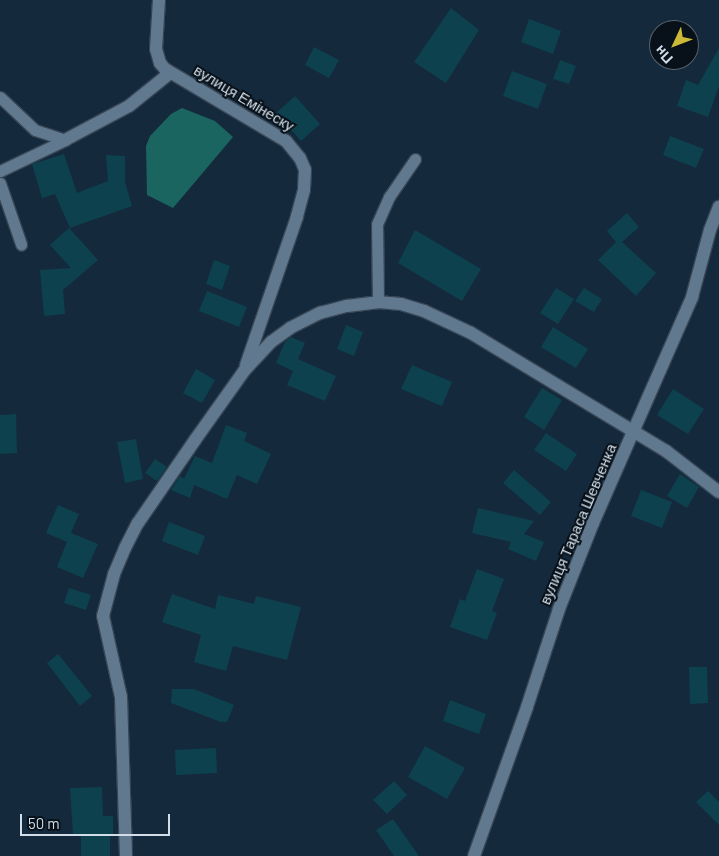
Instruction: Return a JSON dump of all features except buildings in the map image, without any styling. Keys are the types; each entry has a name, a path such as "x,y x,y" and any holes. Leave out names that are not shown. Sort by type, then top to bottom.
{"street":[{"name":"вулиця Емінеску","path":"158,0 156,49 160,63 170,73 286,141 300,158 305,170 304,190 297,217 244,372"},
{"path":"65,140 128,106 170,73"},
{"name":"вулиця Тараса Шевченка","path":"474,856 524,717 566,591 593,523 692,298 719,207"},
{"path":"126,856 121,697 104,624 104,609 118,563 138,523 244,372 272,342 304,319 347,306 378,302 401,304 447,320 682,462 719,492"}],"lane":[{"path":"0,97 35,130 65,140"},
{"path":"0,171 65,140"},
{"path":"378,302 377,224 388,197 415,159"},
{"path":"0,183 21,244"}],"shaded area":[{"path":"182,108 215,121 233,137 173,208 147,195 146,146 150,136 171,114"}]}
